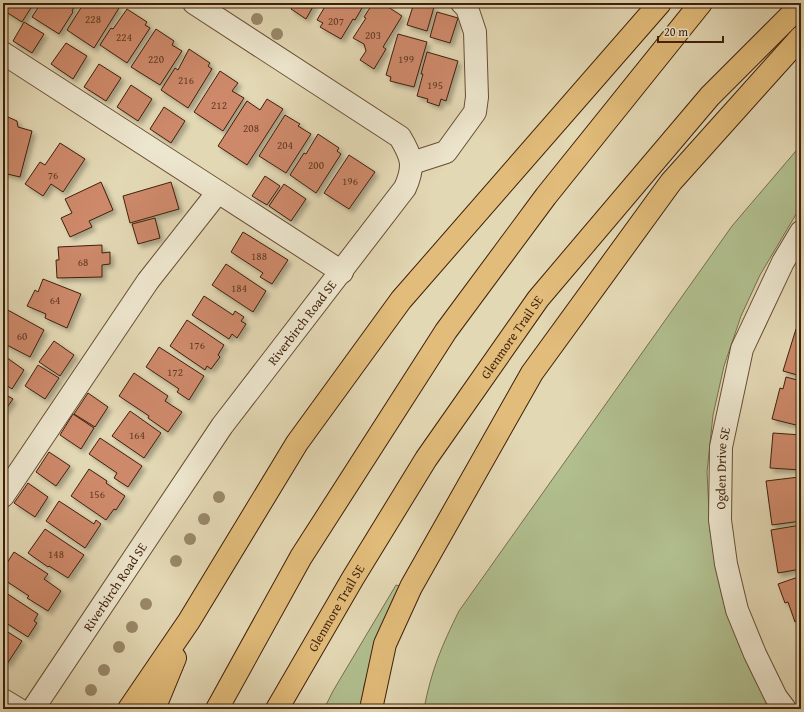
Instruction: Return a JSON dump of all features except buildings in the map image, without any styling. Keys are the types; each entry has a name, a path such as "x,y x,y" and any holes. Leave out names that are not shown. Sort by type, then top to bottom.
{"highway":[{"path":"129,709 190,621 297,443 401,300 660,3"},
{"path":"217,709 301,557 446,331 546,196 701,3"},
{"name":"Glenmore Trail SE","path":"277,709 352,578 426,459 538,299 710,96 801,5"},
{"path":"371,709 384,644 411,587 532,373 671,182 801,37"},
{"path":"292,709 352,578"},
{"path":"154,709 190,621"}],"street":[{"path":"194,3 400,137 408,150 412,163 446,152 475,112 477,97 475,32 467,8 462,3"},
{"path":"3,53 342,272"},
{"name":"Riverbirch Road SE","path":"33,709 222,426 342,272 405,188 411,176 412,163"},
{"path":"3,496 148,281 218,192"},
{"name":"Ogden Drive SE","path":"784,709 776,697 755,654 738,610 726,564 720,520 721,447 742,349 780,268 801,232"},
{"path":"3,700 18,709"}],"green space":[{"path":"801,145 801,206 760,275 741,316 724,366 713,415 707,472 710,531 722,596 740,647 773,709 424,709 430,682 438,658 459,611 732,226"},
{"path":"396,585 400,586 381,631 364,686 362,709 324,709 333,691"}]}
